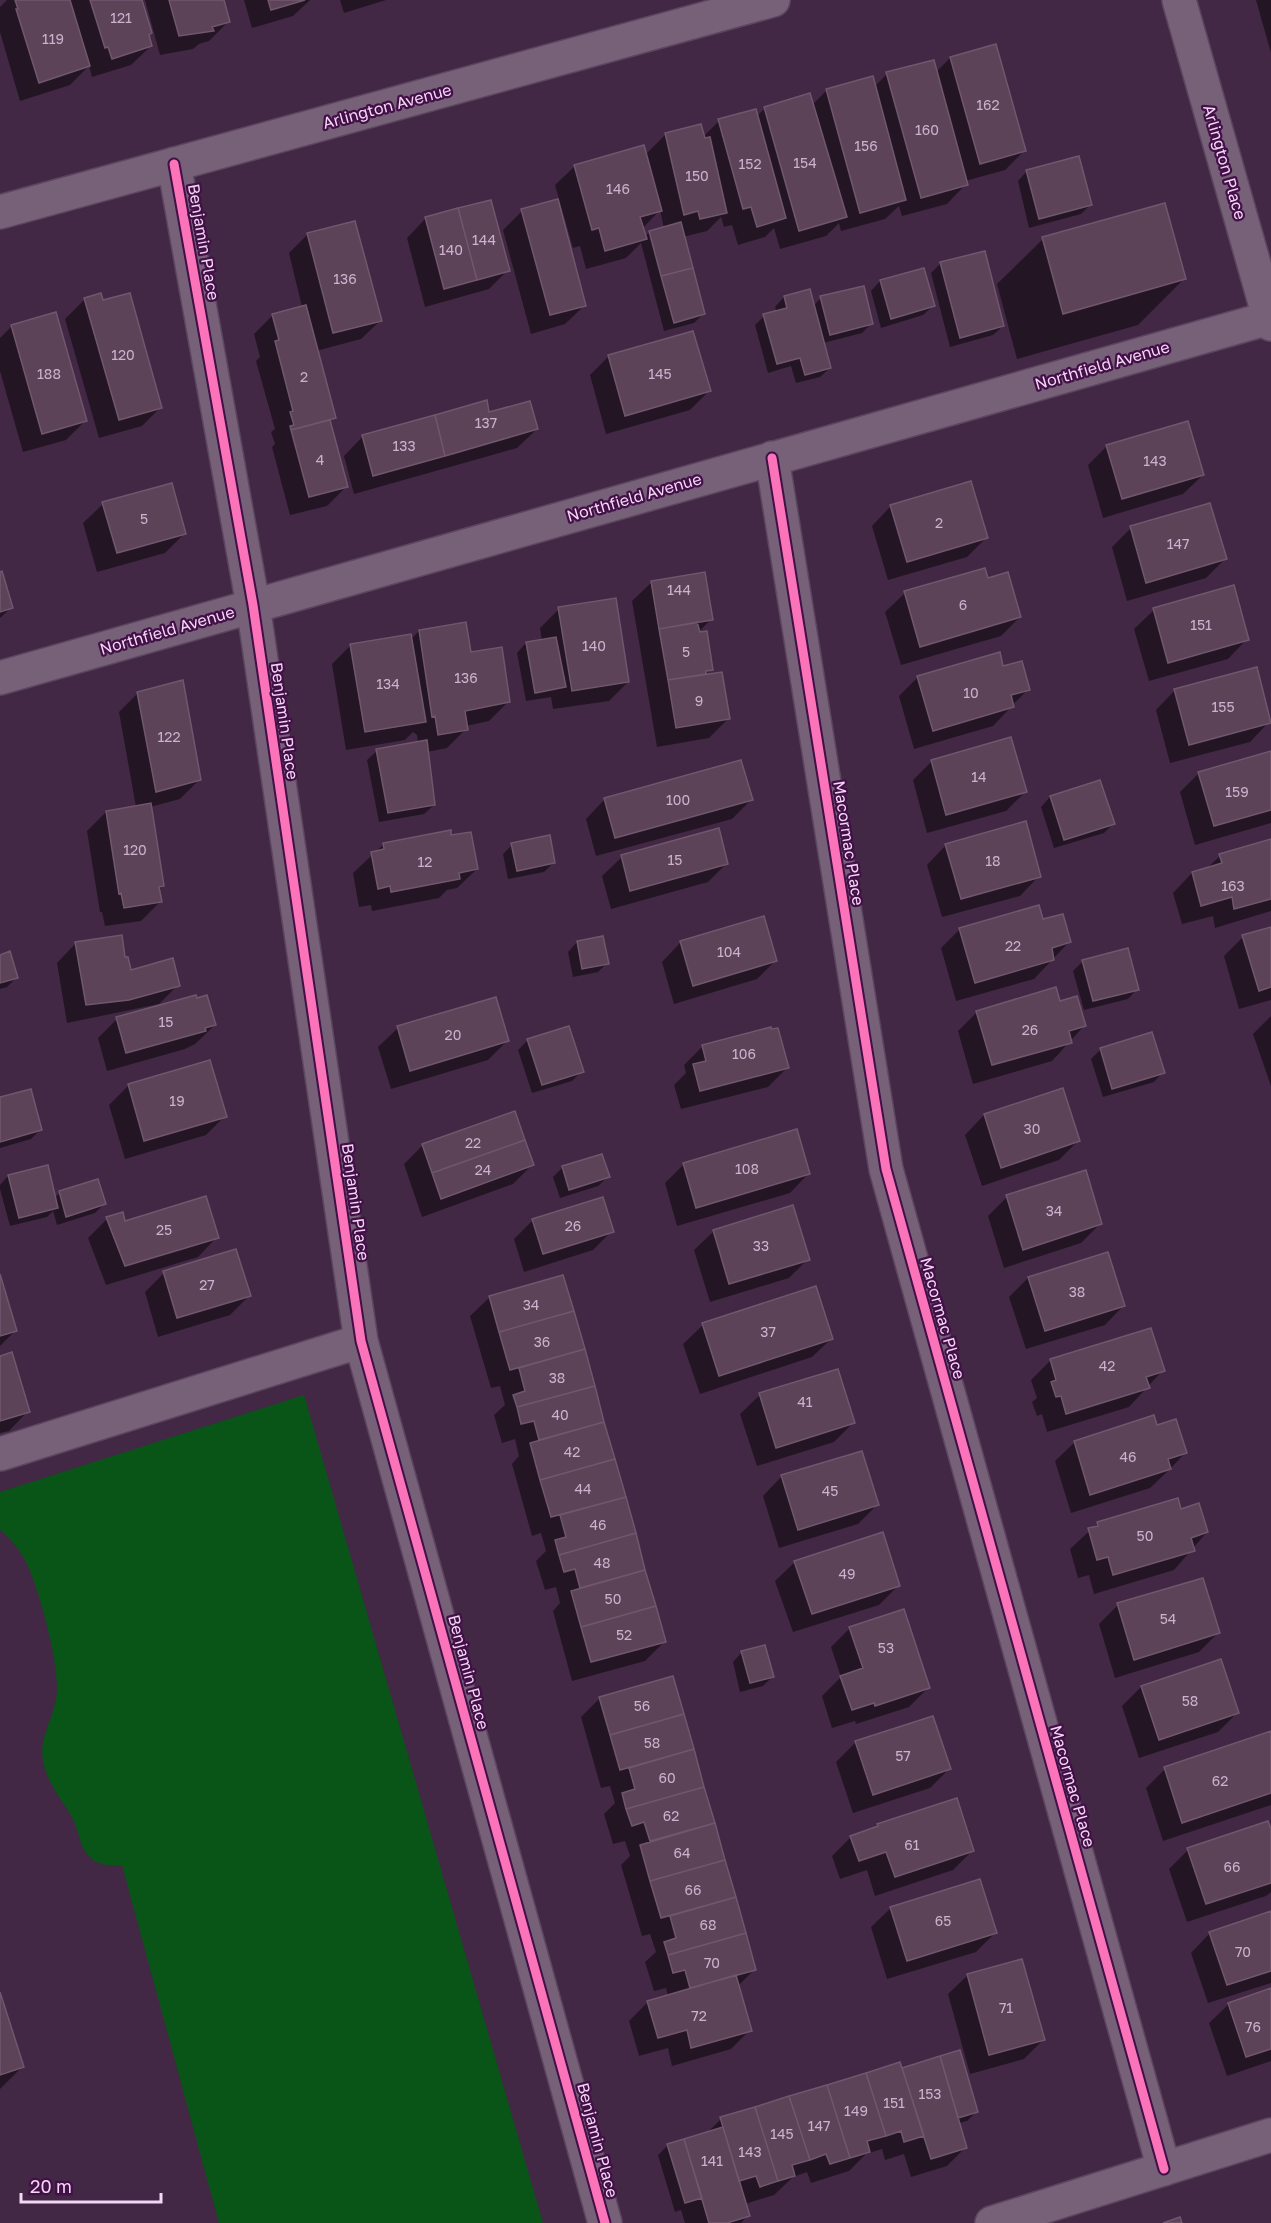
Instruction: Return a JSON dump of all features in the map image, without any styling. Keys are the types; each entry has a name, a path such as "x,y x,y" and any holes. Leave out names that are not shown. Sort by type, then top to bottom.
{"street":[{"name":"Arlington Avenue","path":"0,212 773,0"},
{"name":"Arlington Place","path":"1179,0 1270,321"},
{"name":"Benjamin Place","path":"174,164 253,605 361,1341 605,2223"},
{"name":"Northfield Avenue","path":"0,678 772,458 1270,321"},
{"name":"Macormac Place","path":"772,458 886,1169 1164,2169"},
{"path":"0,1454 361,1341"},
{"path":"992,2223 1271,2135"}],"green space":[{"path":"304,1395 543,2223 219,2223 122,1865 98,1863 90,1857 80,1841 72,1817 45,1769 42,1753 44,1737 56,1699 56,1668 48,1627 30,1570 19,1550 0,1530 0,1492"}],"building":[{"path":"15,0 70,0 90,66 39,83"},
{"path":"90,0 142,0 152,33 149,35 152,46 112,59 108,47 105,48"},
{"path":"169,0 224,0 230,22 212,27 214,31 179,36"},
{"path":"268,0 305,0 271,10"},
{"path":"996,44 1026,151 980,164 950,57"},
{"path":"934,60 968,185 921,198 886,72"},
{"path":"873,76 906,200 860,213 826,89"},
{"path":"810,93 847,217 799,231 764,107"},
{"path":"756,109 786,218 757,227 751,207 743,209 718,119"},
{"path":"701,124 705,138 710,137 727,213 700,219 698,211 684,215 665,133"},
{"path":"644,145 662,211 640,217 647,239 605,251 599,228 592,230 574,165"},
{"path":"1079,156 1092,205 1039,219 1026,170"},
{"path":"558,199 586,306 550,315 521,209"},
{"path":"491,200 510,271 477,280 458,208"},
{"path":"1165,203 1186,279 1063,314 1042,237"},
{"path":"458,208 477,280 444,289 425,217"},
{"path":"355,221 382,321 333,333 307,233"},
{"path":"681,222 693,268 661,276 649,231"},
{"path":"985,251 1004,326 960,338 940,262"},
{"path":"693,268 705,314 674,323 661,276"},
{"path":"924,268 935,306 891,319 880,280"},
{"path":"864,286 873,324 830,335 820,296"},
{"path":"810,289 831,368 805,375 800,358 777,364 763,314 787,308 784,296"},
{"path":"101,293 103,300 130,293 162,408 119,420 84,298"},
{"path":"306,305 336,418 291,430 290,426 294,425 290,412 293,411 275,341 279,340 272,314"},
{"path":"56,312 87,421 42,434 11,325"},
{"path":"693,331 711,391 625,416 608,355"},
{"path":"487,400 489,412 530,401 538,429 445,456 435,415"},
{"path":"435,415 445,456 373,476 362,435"},
{"path":"330,420 348,487 309,497 291,430"},
{"path":"1188,421 1204,475 1122,499 1106,445"},
{"path":"971,481 988,538 907,562 890,505"},
{"path":"172,483 186,534 117,553 102,502"},
{"path":"1210,503 1227,559 1146,583 1130,526"},
{"path":"985,568 988,578 1008,572 1021,617 920,647 904,591"},
{"path":"2,571 13,608 0,612 0,572"},
{"path":"705,572 713,620 659,629 651,581"},
{"path":"1234,585 1249,640 1168,663 1153,608"},
{"path":"616,598 629,682 572,691 558,607"},
{"path":"466,622 471,652 502,647 510,702 465,711 468,730 438,735 435,716 432,717 419,630"},
{"path":"697,622 700,632 707,631 713,670 706,671 706,674 668,680 659,629"},
{"path":"411,634 426,722 365,732 350,644"},
{"path":"556,637 566,687 535,693 526,642"},
{"path":"1000,652 1003,666 1022,661 1030,690 1011,695 1014,707 933,731 917,676"},
{"path":"1257,667 1271,723 1189,745 1174,689"},
{"path":"722,672 730,719 676,728 668,680"},
{"path":"183,680 201,780 156,792 137,692"},
{"path":"1011,737 1027,792 946,815 931,760"},
{"path":"427,740 435,805 388,813 376,749"},
{"path":"1271,751 1271,810 1214,826 1198,772"},
{"path":"741,760 753,800 615,838 604,798"},
{"path":"1100,780 1115,824 1064,840 1050,796"},
{"path":"151,803 164,886 159,887 162,902 124,908 121,893 119,894 106,811"},
{"path":"1026,821 1041,877 961,899 945,844"},
{"path":"719,828 728,864 630,891 621,855"},
{"path":"451,830 451,835 471,832 478,869 459,873 460,879 391,892 390,886 378,889 371,852 384,849 383,843"},
{"path":"550,835 555,863 517,871 511,843"},
{"path":"1271,839 1271,899 1234,909 1232,897 1201,906 1192,872 1222,863 1219,854"},
{"path":"1039,905 1043,919 1063,914 1071,942 1052,948 1054,960 975,983 959,928"},
{"path":"764,916 777,961 693,986 680,941"},
{"path":"1271,927 1271,987 1259,991 1242,935"},
{"path":"122,935 125,957 128,957 131,970 173,958 180,986 129,1000 86,1005 75,942"},
{"path":"603,936 609,964 582,969 577,941"},
{"path":"1128,948 1139,990 1093,1001 1082,960"},
{"path":"10,951 18,978 0,983 0,955"},
{"path":"1056,987 1060,1001 1077,996 1086,1026 1069,1031 1072,1043 992,1065 976,1011"},
{"path":"196,995 197,998 207,995 216,1025 205,1028 206,1031 126,1053 116,1017"},
{"path":"496,997 509,1041 410,1071 397,1026"},
{"path":"569,1026 584,1072 542,1085 527,1039"},
{"path":"771,1027 771,1029 778,1028 789,1068 700,1091 693,1064 706,1061 702,1045"},
{"path":"1152,1032 1165,1073 1112,1089 1100,1048"},
{"path":"210,1060 227,1117 144,1141 128,1084"},
{"path":"1063,1088 1080,1141 1001,1168 984,1114"},
{"path":"31,1089 42,1130 0,1142 0,1097"},
{"path":"515,1111 525,1140 432,1173 422,1144"},
{"path":"797,1129 810,1174 696,1208 683,1163"},
{"path":"525,1140 534,1165 441,1199 432,1173"},
{"path":"602,1154 610,1177 569,1190 562,1166"},
{"path":"48,1165 58,1208 19,1218 8,1175"},
{"path":"1086,1170 1102,1224 1023,1250 1006,1195"},
{"path":"98,1179 106,1204 66,1217 59,1191"},
{"path":"206,1196 219,1238 125,1266 106,1217 123,1212 125,1221"},
{"path":"603,1197 614,1232 543,1254 532,1219"},
{"path":"793,1205 810,1260 729,1284 713,1230"},
{"path":"236,1249 251,1296 177,1318 163,1271"},
{"path":"1108,1252 1125,1306 1045,1331 1028,1277"},
{"path":"0,1274 17,1331 0,1336"},
{"path":"563,1275 574,1311 499,1332 489,1296"},
{"path":"816,1286 833,1339 719,1376 702,1323"},
{"path":"574,1311 585,1349 510,1370 499,1332"},
{"path":"1151,1328 1165,1371 1146,1377 1150,1388 1066,1414 1061,1396 1056,1397 1051,1382 1056,1380 1050,1359"},
{"path":"585,1349 595,1386 517,1407 513,1395 525,1391 519,1368"},
{"path":"12,1352 30,1412 0,1421 0,1356"},
{"path":"838,1369 855,1423 776,1448 759,1393"},
{"path":"595,1386 604,1422 539,1440 534,1421 521,1424 517,1407"},
{"path":"1154,1415 1157,1425 1176,1419 1187,1453 1168,1459 1171,1469 1090,1495 1074,1441"},
{"path":"604,1422 615,1459 540,1480 530,1443"},
{"path":"862,1451 879,1505 798,1530 781,1475"},
{"path":"615,1459 626,1497 551,1517 540,1480"},
{"path":"626,1497 636,1533 559,1555 555,1540 566,1537 560,1515"},
{"path":"1178,1498 1181,1509 1199,1503 1208,1532 1191,1538 1195,1551 1113,1575 1108,1557 1097,1560 1088,1528 1098,1526 1097,1522"},
{"path":"883,1532 900,1586 812,1614 794,1561"},
{"path":"636,1533 645,1570 580,1588 575,1569 564,1572 559,1555"},
{"path":"645,1570 656,1606 581,1627 571,1591"},
{"path":"1203,1578 1220,1633 1134,1660 1117,1603"},
{"path":"656,1606 666,1642 591,1662 581,1627"},
{"path":"904,1609 930,1688 875,1706 874,1703 852,1710 840,1676 863,1668 849,1627"},
{"path":"765,1645 774,1677 750,1683 741,1651"},
{"path":"1221,1659 1239,1713 1159,1740 1141,1686"},
{"path":"673,1676 684,1714 610,1735 599,1697"},
{"path":"684,1714 694,1749 620,1770 610,1735"},
{"path":"933,1716 951,1769 873,1795 855,1741"},
{"path":"1271,1731 1271,1793 1182,1823 1164,1767"},
{"path":"694,1749 704,1787 626,1809 622,1793 635,1789 629,1768"},
{"path":"704,1787 715,1823 650,1841 644,1822 632,1826 626,1809"},
{"path":"957,1798 974,1851 895,1877 886,1852 859,1861 850,1836 878,1826 877,1824"},
{"path":"1268,1821 1271,1829 1271,1883 1206,1904 1187,1848"},
{"path":"715,1823 725,1860 650,1881 640,1845"},
{"path":"725,1860 736,1897 661,1918 650,1881"},
{"path":"980,1879 997,1933 907,1961 890,1907"},
{"path":"736,1897 746,1933 668,1955 664,1942 676,1938 670,1916"},
{"path":"1271,1911 1271,1971 1227,1985 1209,1932"},
{"path":"746,1933 756,1970 690,1988 685,1970 673,1973 668,1955"},
{"path":"1022,1959 1045,2040 989,2055 967,1974"},
{"path":"736,1975 752,2031 691,2048 687,2030 658,2038 647,2001"},
{"path":"1271,1988 1271,2049 1246,2057 1228,2003"},
{"path":"0,1992 24,2067 0,2075"},
{"path":"960,2050 978,2112 958,2118 940,2056"},
{"path":"940,2056 967,2148 931,2159 902,2068"},
{"path":"900,2062 924,2136 904,2142 901,2131 886,2136 866,2073"},
{"path":"866,2073 886,2136 867,2141 870,2152 850,2158 827,2085"},
{"path":"827,2085 850,2158 830,2164 826,2154 810,2160 789,2096"},
{"path":"789,2096 810,2160 792,2165 795,2176 778,2181 755,2107"},
{"path":"755,2107 778,2181 760,2187 756,2176 739,2181 720,2117"},
{"path":"723,2127 750,2216 727,2223 709,2223 684,2139"},
{"path":"684,2139 702,2198 685,2203 667,2144"},
{"path":"1180,2217 1182,2223 1163,2223"}],"cycle path":[{"path":"174,164 253,605 361,1341 605,2223"},
{"path":"772,458 886,1169 1164,2169"}]}
